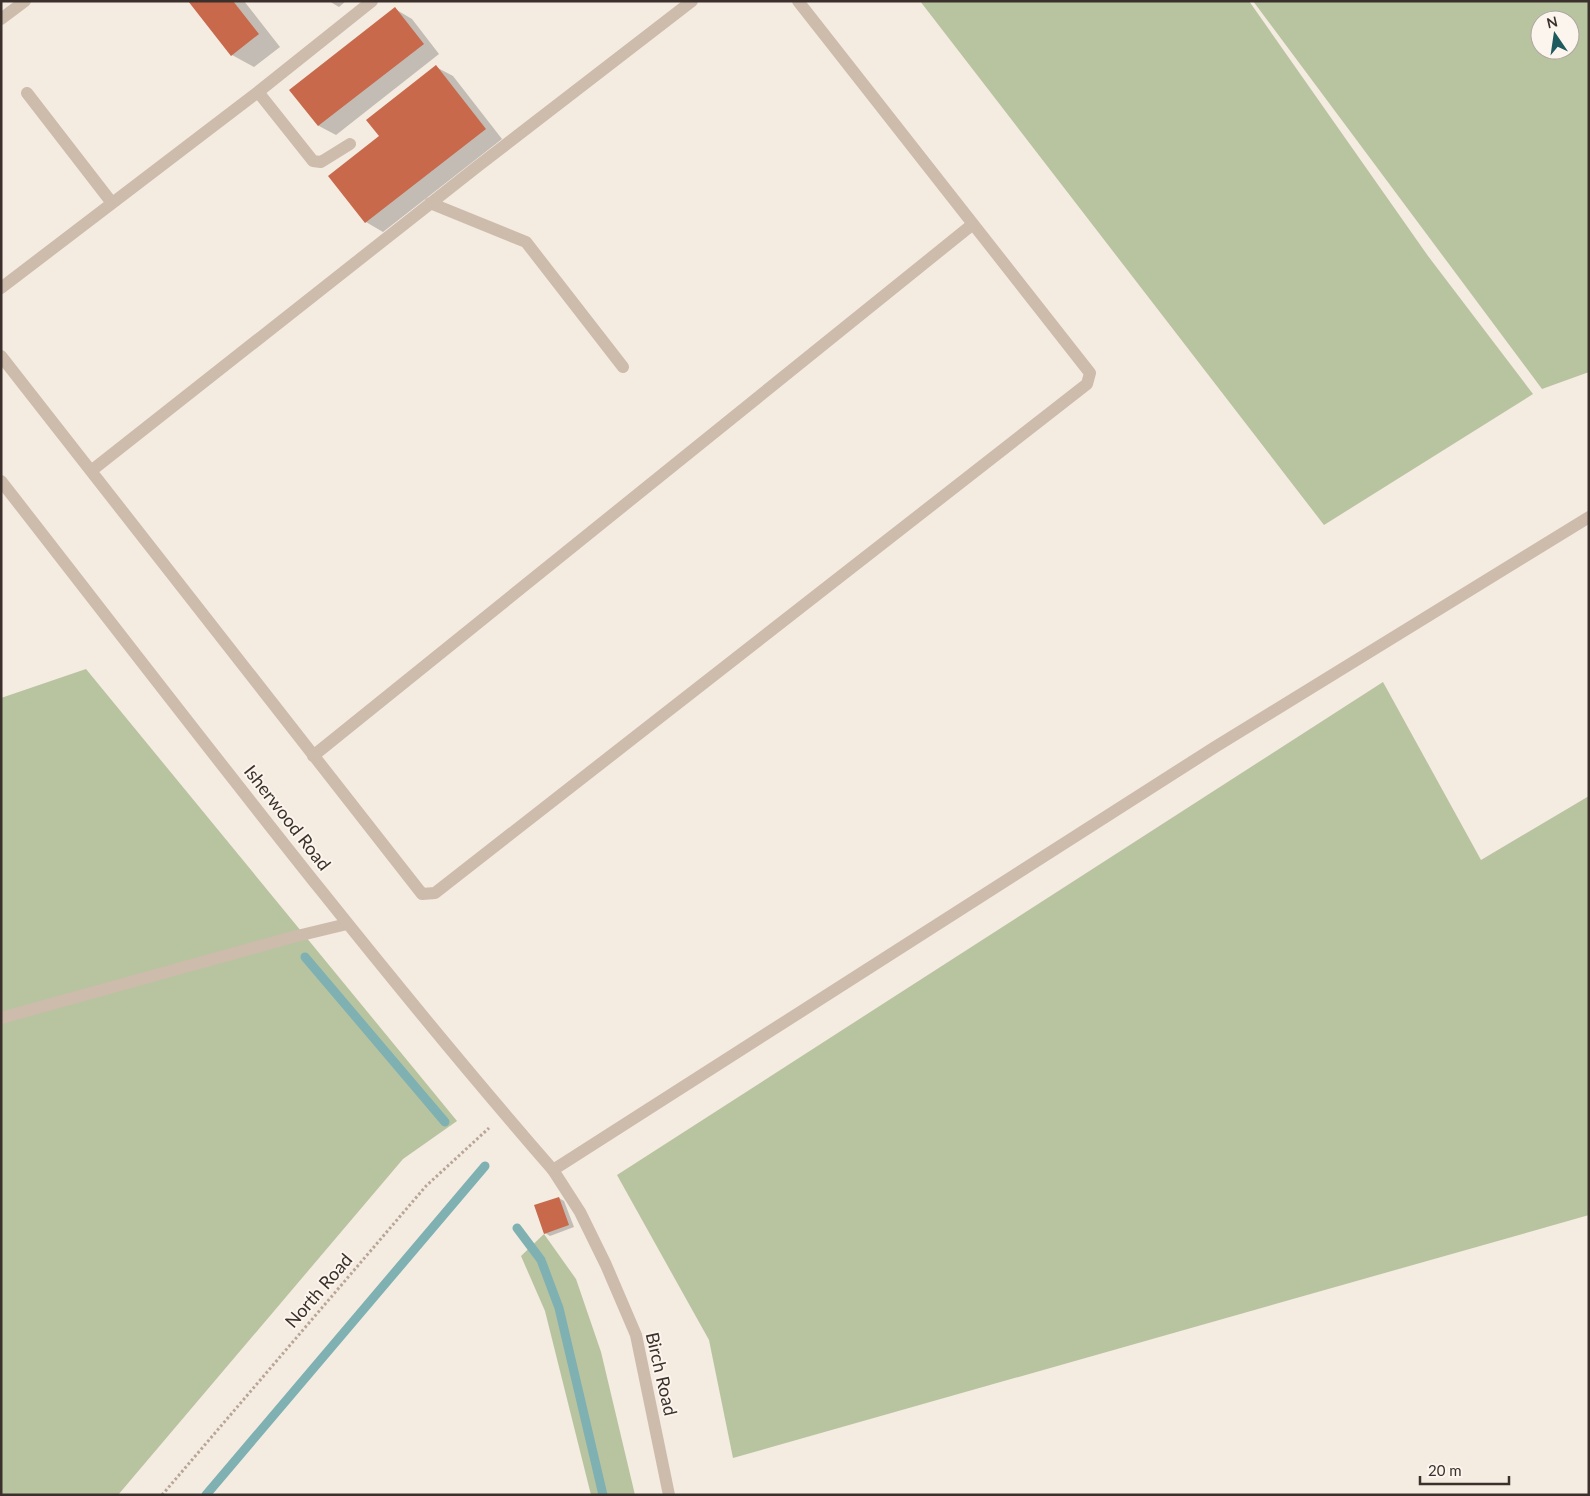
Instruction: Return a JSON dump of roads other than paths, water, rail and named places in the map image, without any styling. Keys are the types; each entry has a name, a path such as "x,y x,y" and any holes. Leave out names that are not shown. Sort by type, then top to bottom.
{"street":[{"path":"1,20 25,1"},
{"path":"1,288 258,92 372,1"},
{"path":"91,471 430,203 692,1"},
{"path":"1,356 422,894 435,893 1087,384 1090,373 798,1"},
{"path":"258,92 313,161 321,162 350,144"},
{"path":"27,93 112,203"},
{"path":"430,203 526,242 623,367"},
{"path":"313,756 973,224"},
{"name":"Isherwood Road","path":"1,481 347,924 554,1170"},
{"path":"554,1170 1215,747 1589,517"},
{"path":"1,1018 293,937 347,924"},
{"name":"Birch Road","path":"554,1170 580,1212 606,1265 636,1335 669,1495"}],"waterway":[{"path":"305,957 445,1122"},
{"path":"206,1495 485,1166"},
{"path":"517,1228 541,1260 559,1308 603,1495"}]}
